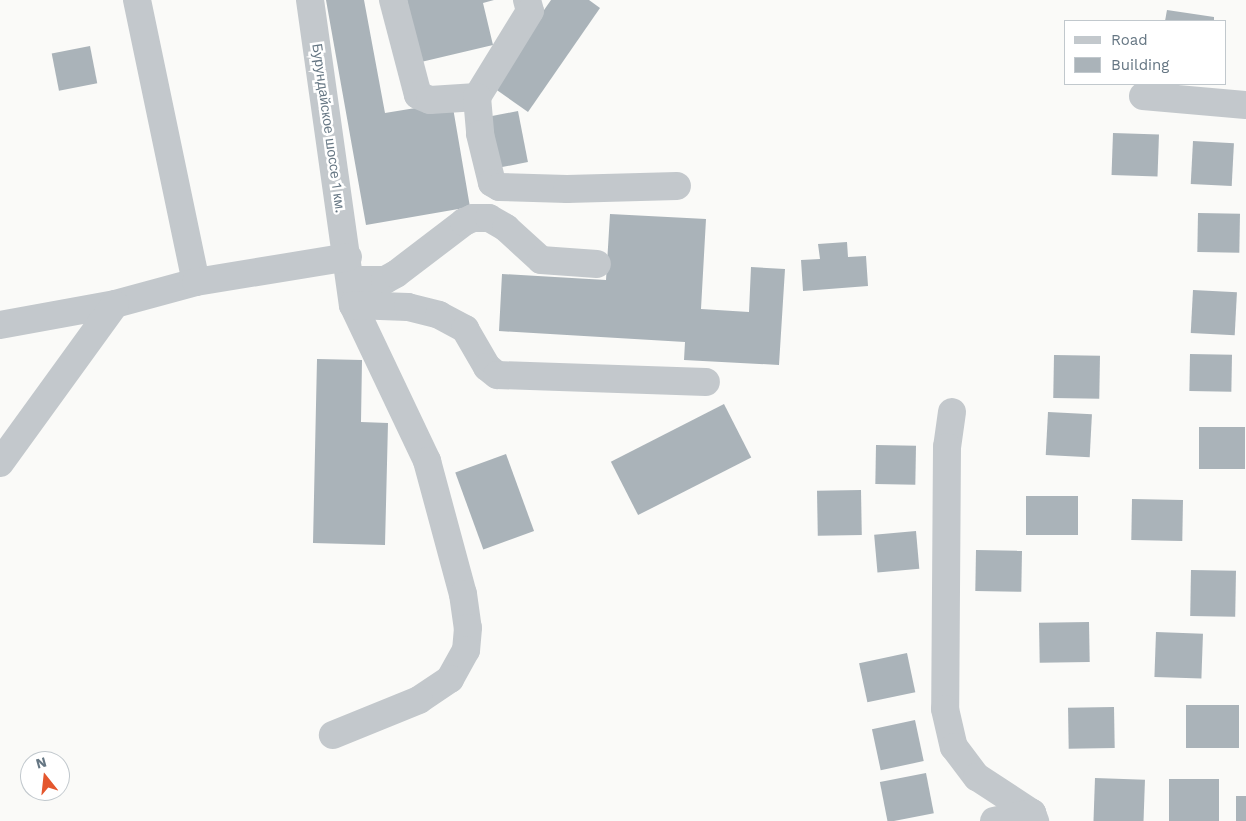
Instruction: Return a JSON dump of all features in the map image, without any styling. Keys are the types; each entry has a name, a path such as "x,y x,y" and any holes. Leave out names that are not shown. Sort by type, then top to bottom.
{"street":[{"path":"137,0 196,282"},
{"name":"Бурундайское шоссе 1 км.","path":"310,0 350,281 427,461 463,594 468,628 466,650 450,680 419,700 333,735"},
{"path":"393,0 418,95 430,100 477,97"},
{"path":"527,0 530,11 477,97 487,176 499,187 677,186"},
{"path":"1143,96 1246,105"},
{"path":"0,325 115,304 196,282 384,280 396,274 464,222 473,218 489,218 506,228 541,260 597,264"},
{"path":"350,281 408,307 439,314 465,329 487,367 497,375 706,382"},
{"path":"0,463 115,304"},
{"path":"952,412 947,447 945,709 954,746 977,777 1034,817"},
{"path":"994,821 1034,817"}],"building":[{"path":"326,0 364,0 385,113 452,102 470,207 366,225"},
{"path":"407,0 494,0 483,3 493,45 421,62"},
{"path":"551,0 589,0 600,8 528,112 491,86"},
{"path":"1167,10 1214,17 1214,20 1165,20"},
{"path":"90,46 97,83 59,91 52,53"},
{"path":"518,111 528,162 492,169 482,118"},
{"path":"1113,133 1159,135 1158,177 1112,175"},
{"path":"1193,141 1234,143 1232,186 1191,184"},
{"path":"1198,213 1240,214 1239,253 1197,252"},
{"path":"610,214 706,219 701,309 749,312 751,267 785,269 779,365 684,360 685,342 499,331 502,274 606,280"},
{"path":"847,242 848,257 866,256 868,286 803,291 801,260 820,259 818,244"},
{"path":"1193,290 1237,292 1235,335 1191,333"},
{"path":"1190,354 1232,355 1231,392 1189,391"},
{"path":"1054,355 1100,356 1099,399 1053,398"},
{"path":"317,359 362,360 361,422 388,423 385,545 313,543"},
{"path":"724,404 751,457 638,515 611,462"},
{"path":"1048,412 1092,414 1090,457 1046,455"},
{"path":"1199,427 1245,427 1245,469 1199,469"},
{"path":"876,445 916,446 915,485 875,484"},
{"path":"506,454 534,531 483,550 455,472"},
{"path":"861,490 862,535 818,536 817,491"},
{"path":"1026,496 1078,496 1078,535 1026,535"},
{"path":"1132,499 1183,500 1182,541 1131,540"},
{"path":"916,531 919,569 877,573 874,535"},
{"path":"976,550 1022,551 1021,592 975,591"},
{"path":"1191,570 1236,571 1235,617 1190,616"},
{"path":"1089,622 1090,662 1040,663 1039,623"},
{"path":"1156,632 1203,634 1201,679 1154,677"},
{"path":"907,653 915,692 867,702 859,663"},
{"path":"1186,705 1239,705 1239,748 1186,748"},
{"path":"1114,707 1115,748 1069,749 1068,708"},
{"path":"915,720 924,761 881,770 872,729"},
{"path":"926,773 934,813 887,821 880,782"},
{"path":"1095,778 1145,780 1144,821 1093,821"},
{"path":"1169,779 1219,779 1219,821 1169,821"},
{"path":"1236,796 1246,796 1246,821 1236,821"}]}
